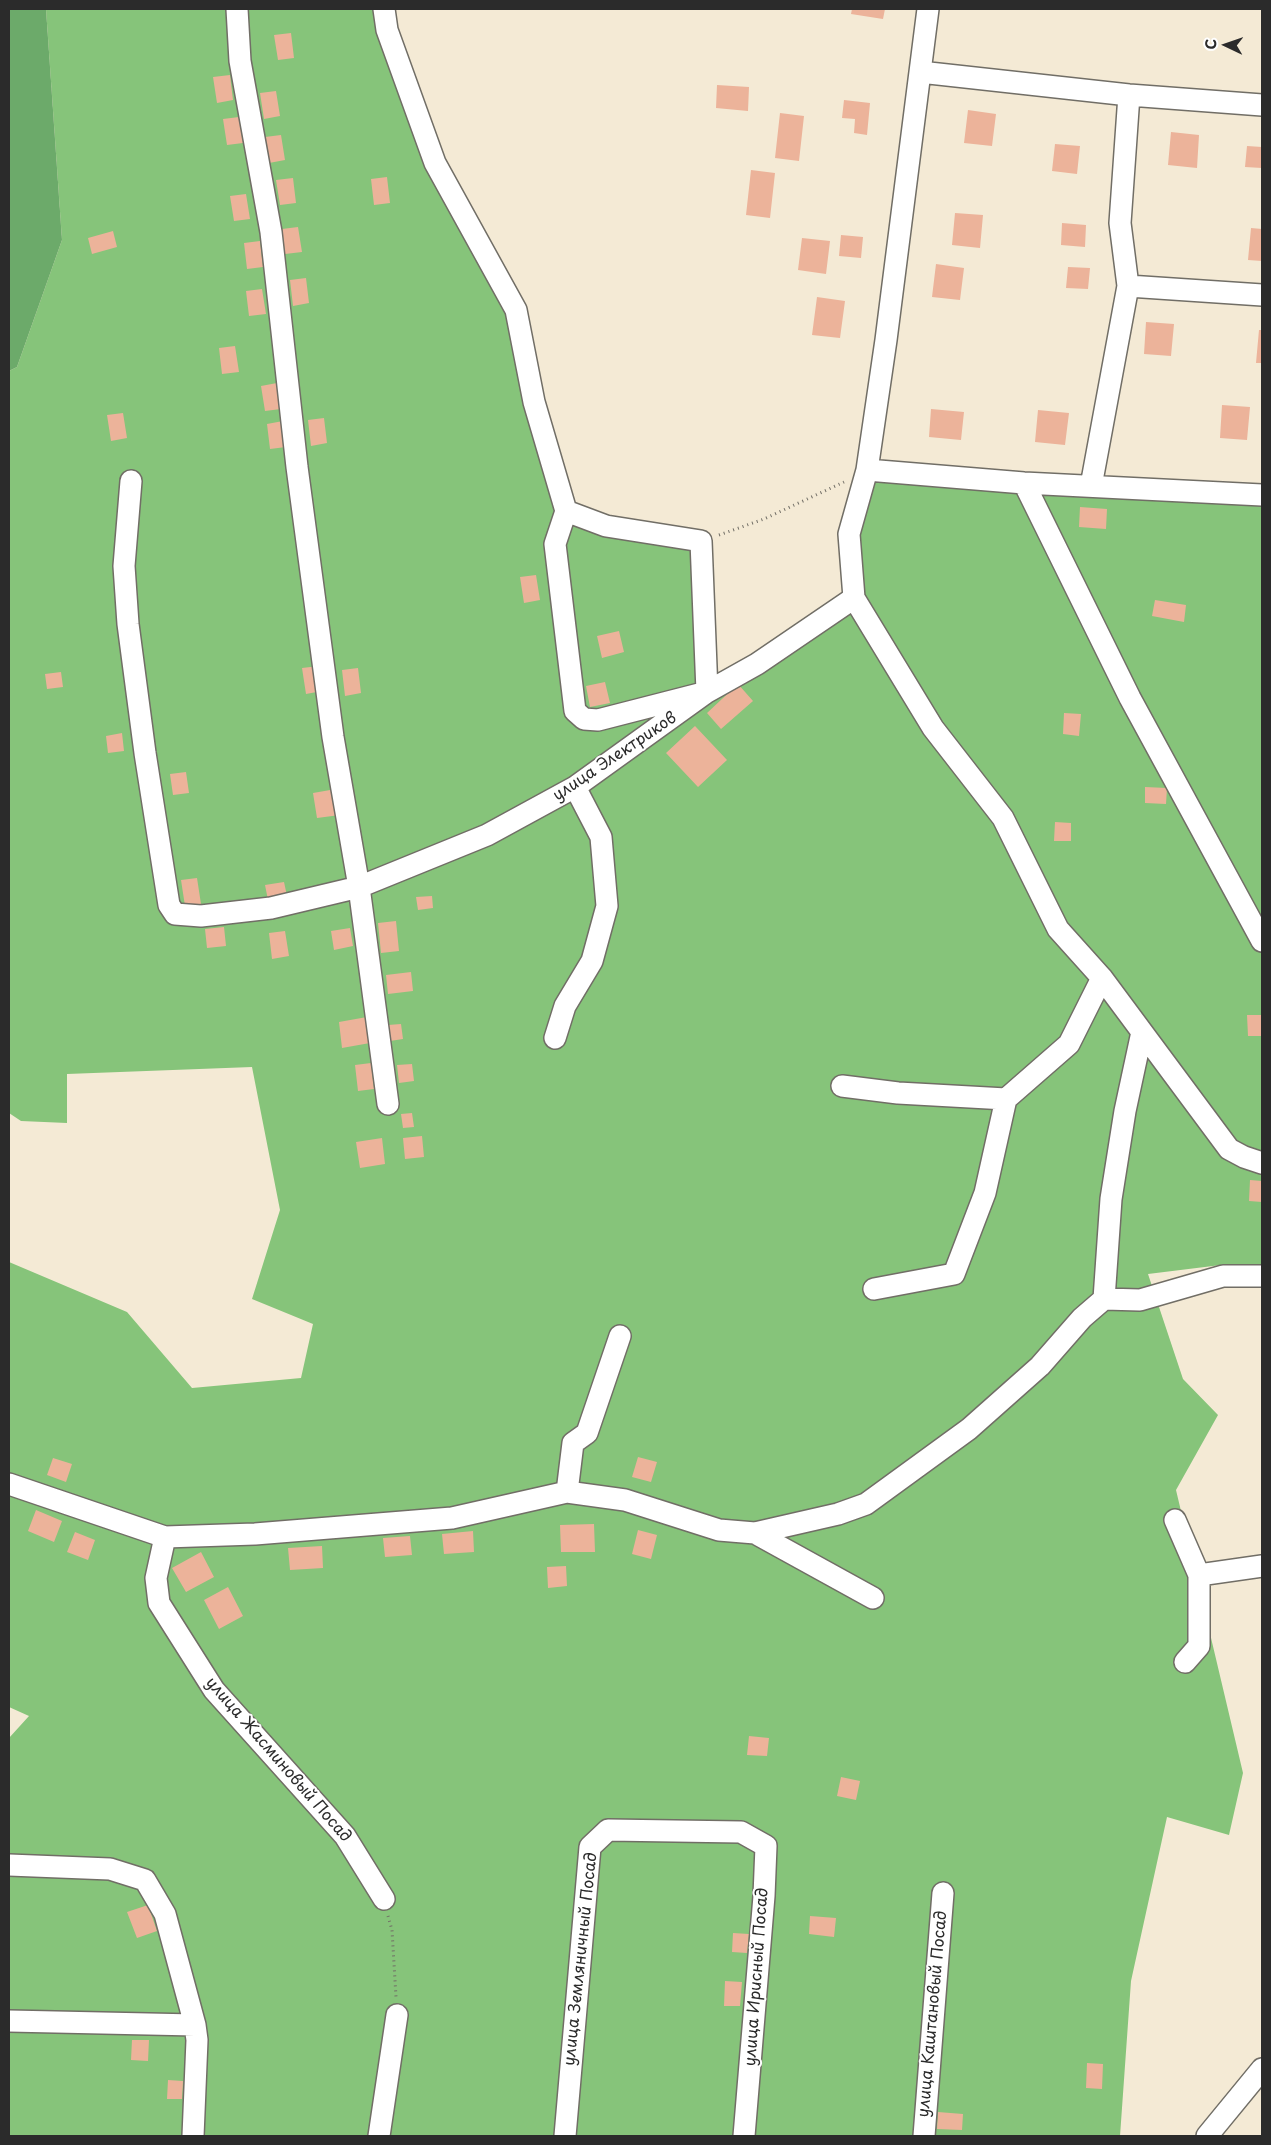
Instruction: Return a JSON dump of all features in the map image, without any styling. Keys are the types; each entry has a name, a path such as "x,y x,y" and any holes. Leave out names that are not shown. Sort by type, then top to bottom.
{"street":[{"path":"237,9 240,61 271,232 297,467 333,736 359,887 388,1104"},
{"path":"384,9 387,30 436,163 516,310 534,402 566,511 555,544 575,711 584,719 598,720 707,692 701,541 606,526 566,511"},
{"path":"928,9 886,340 866,470 849,534 854,598 933,728 1003,818 1058,928 1102,978 1228,1149 1244,1158 1262,1163"},
{"path":"920,72 1129,95 1262,104"},
{"path":"1091,486 1128,286 1120,223 1129,95"},
{"path":"1128,286 1262,295"},
{"path":"866,470 1024,483 1262,495"},
{"name":"улица Электриков","path":"131,481 124,566 128,624 145,753 169,905 175,914 201,916 271,908 359,887 487,835 575,787 707,692 757,664 854,598"},
{"path":"1024,483 1130,698 1262,941"},
{"path":"555,1038 565,1006 592,961 607,906 601,837 575,787"},
{"path":"874,1289 954,1274 985,1193 1006,1099 1069,1044 1102,978"},
{"path":"1104,1299 1111,1200 1125,1111 1142,1032"},
{"path":"842,1086 898,1093 1006,1099"},
{"path":"9,1484 165,1537 255,1534 452,1518 567,1492 625,1500 719,1530 755,1533 838,1514 866,1504 969,1428 1040,1366 1082,1318 1104,1299 1140,1300 1223,1276 1262,1276"},
{"path":"567,1492 573,1444 587,1433 620,1336"},
{"path":"1175,1520 1198,1575 1199,1646 1185,1662"},
{"path":"755,1533 872,1598"},
{"name":"улица Жасминовый Посад","path":"165,1537 156,1578 159,1603 214,1690 345,1836 384,1899"},
{"path":"1198,1575 1262,1566"},
{"name":"улица Земляничный Посад","path":"565,2136 590,1847 608,1830 741,1832"},
{"name":"улица Ирисный Посад","path":"741,1832 766,1846 764,1896 744,2136"},
{"path":"9,1865 110,1869 145,1880 165,1914 195,2025 197,2040 193,2136"},
{"name":"улица Каштановый Посад","path":"924,2136 943,1892"},
{"path":"379,2136 397,2015"},
{"path":"9,2021 195,2025"},
{"path":"1207,2136 1262,2069"}],"path":[{"path":"701,541 764,519 866,470"},
{"path":"384,1899 392,1930 397,2015"}],"green space":[{"path":"9,9 46,9 62,240 17,367 9,371"},
{"path":"46,9 384,9 435,163 516,310 566,511 701,541 707,692 854,598 849,534 867,470 1262,495 1262,1265 1229,1264 1148,1274 1183,1379 1218,1415 1176,1490 1243,1773 1229,1835 1167,1817 1131,1981 1120,2136 9,2136 9,1738 29,1716 9,1707 9,1262 127,1312 192,1388 301,1378 313,1324 252,1299 280,1210 252,1067 67,1074 67,1123 21,1121 9,1113 9,371 17,367 62,240"}],"building":[{"path":"852,9 885,9 883,19 851,14"},
{"path":"291,33 294,58 278,60 274,35"},
{"path":"230,75 233,100 217,103 213,77"},
{"path":"717,85 749,87 748,111 716,108"},
{"path":"276,91 280,116 264,119 260,93"},
{"path":"844,100 870,103 867,135 854,133 855,119 842,118"},
{"path":"968,110 996,114 992,146 964,143"},
{"path":"780,113 804,116 799,161 775,158"},
{"path":"239,117 243,143 227,145 223,119"},
{"path":"1171,132 1199,135 1197,168 1168,165"},
{"path":"281,135 285,160 269,163 265,137"},
{"path":"1055,144 1080,146 1077,174 1052,171"},
{"path":"1247,146 1262,147 1262,168 1245,167"},
{"path":"751,170 775,173 770,218 746,215"},
{"path":"387,177 390,203 374,205 371,179"},
{"path":"293,178 296,203 280,205 276,180"},
{"path":"246,194 250,219 234,221 230,196"},
{"path":"955,213 983,215 980,248 952,245"},
{"path":"1062,223 1086,225 1085,247 1061,245"},
{"path":"298,227 302,252 285,254 282,229"},
{"path":"1251,228 1262,229 1262,261 1248,260"},
{"path":"113,231 117,247 92,254 88,238"},
{"path":"841,235 863,237 861,258 839,256"},
{"path":"802,238 830,241 826,274 798,270"},
{"path":"260,241 263,267 247,269 244,243"},
{"path":"936,264 964,268 960,300 932,297"},
{"path":"1068,267 1090,268 1088,289 1066,288"},
{"path":"306,278 309,303 293,306 290,280"},
{"path":"262,289 266,314 249,316 246,291"},
{"path":"817,297 845,301 840,338 812,335"},
{"path":"1146,322 1174,324 1171,356 1144,354"},
{"path":"1259,330 1262,330 1262,363 1256,363"},
{"path":"235,346 239,372 222,374 219,348"},
{"path":"277,383 281,409 265,411 261,386"},
{"path":"1222,405 1250,407 1247,440 1220,438"},
{"path":"931,409 964,412 961,440 929,437"},
{"path":"1038,410 1069,413 1065,445 1035,442"},
{"path":"123,413 127,438 111,441 107,415"},
{"path":"324,418 327,443 311,446 308,420"},
{"path":"283,421 286,447 270,449 267,424"},
{"path":"1080,507 1107,509 1106,529 1079,527"},
{"path":"536,575 540,600 524,603 520,577"},
{"path":"1155,600 1186,605 1184,622 1152,616"},
{"path":"619,631 624,652 602,658 597,636"},
{"path":"319,666 322,691 306,694 302,668"},
{"path":"358,668 361,693 345,696 342,670"},
{"path":"61,672 63,687 47,689 45,674"},
{"path":"605,682 610,703 590,707 586,686"},
{"path":"738,684 753,701 721,729 707,713"},
{"path":"1064,713 1081,714 1079,736 1063,734"},
{"path":"695,726 727,760 698,787 666,753"},
{"path":"122,733 124,751 108,753 106,736"},
{"path":"186,772 189,793 173,795 170,774"},
{"path":"1145,787 1167,788 1166,804 1145,803"},
{"path":"336,789 340,815 317,818 313,793"},
{"path":"1055,822 1071,823 1071,841 1054,841"},
{"path":"197,878 201,904 185,906 181,880"},
{"path":"284,882 287,896 268,900 265,885"},
{"path":"432,896 433,908 418,910 416,897"},
{"path":"396,921 399,951 381,953 378,923"},
{"path":"224,927 226,946 207,948 205,929"},
{"path":"350,928 353,946 334,950 331,931"},
{"path":"285,931 289,956 272,959 269,933"},
{"path":"411,972 413,991 388,994 386,975"},
{"path":"1247,1015 1262,1015 1262,1036 1248,1036"},
{"path":"367,1017 370,1043 342,1048 339,1022"},
{"path":"401,1024 403,1039 390,1041 388,1025"},
{"path":"371,1063 374,1089 358,1091 355,1065"},
{"path":"412,1064 414,1081 399,1083 397,1065"},
{"path":"412,1113 414,1127 403,1128 401,1114"},
{"path":"422,1136 424,1157 405,1159 403,1138"},
{"path":"382,1138 385,1164 360,1168 356,1142"},
{"path":"1250,1180 1262,1181 1262,1202 1249,1201"},
{"path":"638,1457 657,1462 651,1482 632,1477"},
{"path":"53,1458 72,1464 66,1482 47,1475"},
{"path":"36,1510 62,1521 54,1542 28,1531"},
{"path":"594,1524 595,1552 561,1552 560,1525"},
{"path":"638,1530 657,1535 651,1559 632,1554"},
{"path":"473,1531 474,1552 444,1554 442,1534"},
{"path":"75,1532 95,1540 88,1560 67,1552"},
{"path":"410,1536 412,1555 385,1557 383,1538"},
{"path":"322,1546 323,1568 290,1570 288,1548"},
{"path":"201,1552 214,1577 186,1592 172,1568"},
{"path":"566,1566 567,1586 548,1588 547,1567"},
{"path":"228,1587 243,1616 219,1629 204,1600"},
{"path":"749,1736 769,1738 767,1756 747,1755"},
{"path":"841,1777 860,1781 856,1800 837,1796"},
{"path":"148,1905 157,1931 137,1938 127,1912"},
{"path":"810,1916 836,1918 834,1937 809,1934"},
{"path":"733,1933 749,1934 747,1953 732,1952"},
{"path":"725,1981 742,1982 740,2006 724,2006"},
{"path":"132,2040 149,2040 148,2061 131,2060"},
{"path":"1087,2063 1103,2064 1102,2089 1086,2088"},
{"path":"168,2080 183,2081 182,2099 167,2099"},
{"path":"938,2112 963,2114 962,2130 937,2129"}]}
